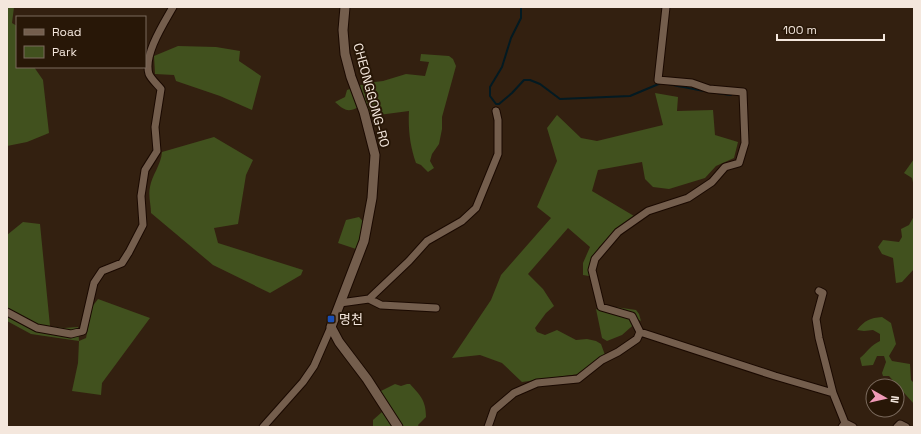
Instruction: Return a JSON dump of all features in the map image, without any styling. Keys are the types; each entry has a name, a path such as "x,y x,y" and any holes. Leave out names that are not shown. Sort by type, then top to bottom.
{"street":[{"path":"7,312 37,328 71,334 83,331 94,283 102,271 122,263 129,252 143,225 141,196 145,170 157,151 155,127 161,89 150,75 148,60 158,33 173,7"},
{"name":"CHEONGGONG-RO","path":"263,427 303,382 314,366 331,327 364,241 372,198 375,155 364,112 351,77 345,54 343,30 345,7"},
{"path":"666,7 658,80 692,83 709,89 743,92 745,144 739,163 725,167 712,182 688,198 648,211 618,232 595,260 592,270 601,307 632,316 640,332 775,376 833,393"},
{"path":"369,299 409,261 427,241 462,221 476,208 498,154 496,110"},
{"path":"818,291 823,293 816,319 819,338 833,393 844,425 852,427"},
{"path":"340,303 369,299 382,305 436,308"},
{"path":"331,327 339,342 367,379 398,427"},
{"path":"488,427 494,410 514,393 537,383 578,379 602,360 618,352 637,339 640,332"},
{"path":"897,427 900,424 906,427"}],"green space":[{"path":"7,7 14,7 12,23 16,25 16,68 35,68 43,80 49,133 27,142 7,146"},
{"path":"178,46 216,47 240,51 239,61 261,76 252,110 220,96 176,81 174,75 155,74 154,56"},
{"path":"421,54 449,56 453,59 456,66 442,117 442,129 439,144 432,154 430,161 434,168 428,172 421,165 416,163 414,157 410,137 409,111 371,116 365,104 352,110 346,110 335,102 345,97 347,90 367,83 383,81 406,74 425,76 429,62 420,61"},
{"path":"655,93 678,97 677,111 713,110 715,135 738,142 734,158 716,166 705,178 669,189 653,187 645,179 642,162 598,170 592,191 634,216 599,247 589,276 583,275 583,263 590,247 568,228 528,274 543,289 554,306 546,313 535,328 537,332 545,335 557,330 576,340 587,339 596,341 601,344 605,355 579,374 522,382 502,363 480,355 452,358 491,300 501,275 551,218 537,207 557,161 547,128 557,115 581,138 597,141 663,125"},
{"path":"214,137 253,160 246,175 238,224 214,228 218,243 303,270 301,275 270,293 213,265 151,213 149,190 162,152"},
{"path":"914,159 914,187 912,178 904,173"},
{"path":"914,216 914,269 902,282 896,283 893,258 882,254 878,247 883,240 899,242 902,237 901,229 909,225"},
{"path":"359,217 370,229 365,247 356,249 338,243 346,220"},
{"path":"23,222 40,224 50,326 64,328 78,327 79,341 31,334 7,321 7,235"},
{"path":"98,299 150,318 102,383 101,395 72,391 78,363 79,341 86,338 92,307"},
{"path":"615,307 636,310 641,321 639,320 622,335 607,341 602,338 596,309 605,312"},
{"path":"882,317 891,323 896,344 889,356 892,361 910,364 911,380 914,383 914,404 905,394 905,378 891,378 889,376 883,376 882,373 886,362 884,356 877,356 873,365 862,366 860,358 880,341 880,334 873,330 857,330 868,320"},
{"path":"395,384 401,386 410,384 422,399 426,417 418,425 419,427 401,427 379,392"},
{"path":"382,412 393,427 373,427 373,420"}],"waterway":[{"path":"521,7 521,18 511,38 502,67 490,87 490,96 496,104 499,104 512,93 524,80 530,80 540,84 560,99 630,96 661,83"},
{"path":"668,84 731,95"}],"place":[{"name":"명천","path":"331,319"}]}
